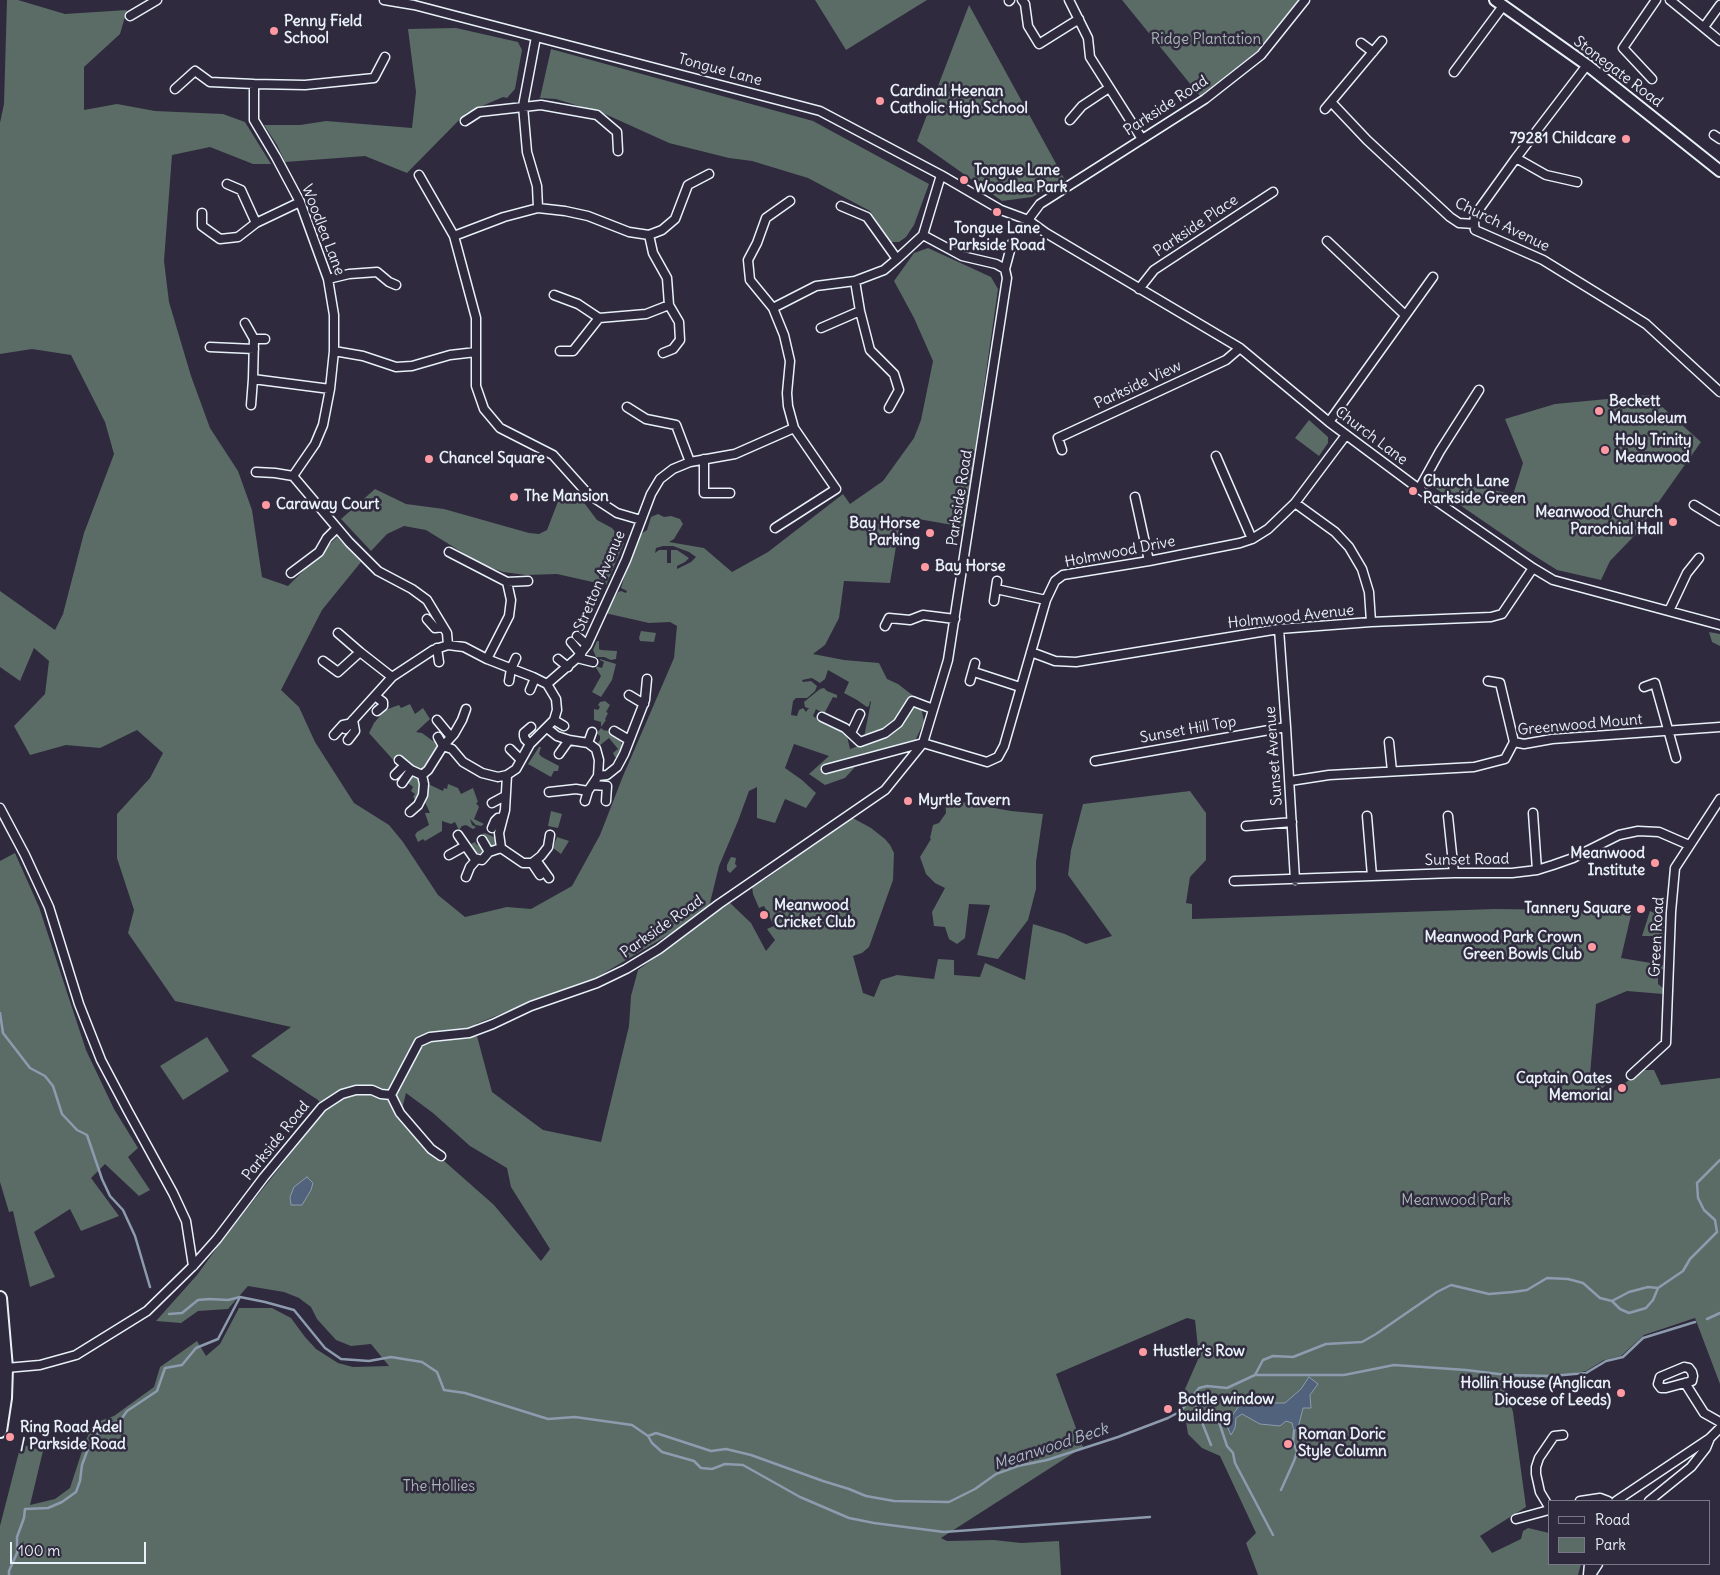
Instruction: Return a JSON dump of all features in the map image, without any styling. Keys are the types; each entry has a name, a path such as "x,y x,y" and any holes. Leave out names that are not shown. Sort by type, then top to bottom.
{"highway":[{"path":"0,1298 6,1368 5,1398 0,1431"}],"main road":[{"name":"Stonegate Road","path":"1499,3 1587,65 1720,171"}],"street":[{"path":"130,16 157,0"},
{"name":"Tongue Lane","path":"384,0 414,6 820,111 941,175 1001,210 1028,220"},
{"path":"1022,0 1025,4 1028,26 1039,44 1079,18"},
{"path":"1069,0 1088,38 1090,57 1142,139"},
{"name":"Parkside Road","path":"1028,220 1040,204 1205,99 1261,55 1305,0"},
{"path":"1652,79 1623,48 1656,0"},
{"path":"1670,0 1720,41"},
{"path":"1454,72 1499,3"},
{"path":"1704,27 1720,5"},
{"path":"536,38 523,106 527,152 537,186 538,208"},
{"path":"1325,109 1332,103 1382,41"},
{"path":"1361,43 1373,52"},
{"path":"175,89 195,71 210,82 254,84 305,85 374,78 385,57"},
{"path":"1474,224 1475,215 1587,65"},
{"name":"Woodlea Lane","path":"254,84 254,120 276,156 300,202 328,279 334,315 334,351 323,425 315,444 293,476"},
{"path":"1070,120 1082,106 1109,88"},
{"name":"Church Avenue","path":"1332,103 1368,140 1450,217 1459,223 1474,224 1474,230 1543,260 1646,324 1720,392"},
{"path":"465,121 479,112 541,105 597,115 617,132 618,151"},
{"path":"1516,158 1546,175 1577,182"},
{"path":"454,236 504,217 538,208 588,216 629,232 650,235 662,230 675,219 688,185 709,174"},
{"path":"419,175 454,236 476,318 476,386 484,409 500,428 553,455 588,494 617,513 641,520"},
{"path":"773,308 816,286 855,281 884,270 922,235 941,175"},
{"path":"227,184 240,190 256,223"},
{"name":"Parkside Place","path":"1139,289 1154,270 1273,192"},
{"path":"775,528 836,489 794,428 788,406 787,393 790,361 784,335 773,308 750,280 748,260 757,243 766,218 790,201"},
{"path":"202,213 202,226 220,239 238,237 256,223 300,202"},
{"path":"841,206 867,217 897,259"},
{"name":"Church Lane","path":"1028,220 1046,233 1240,348 1329,422 1419,490 1552,580 1720,625"},
{"path":"650,235 653,253 667,278 670,305 679,322 680,340 673,349 663,354"},
{"path":"922,235 962,256 996,264 1005,269"},
{"path":"1327,241 1405,315"},
{"name":"Parkside Road","path":"6,1368 40,1365 76,1355 147,1311 217,1239 264,1177 322,1107 342,1094 356,1090 372,1090 381,1094 391,1095 419,1042 430,1037 469,1033 531,1006 597,983 626,970 660,949 719,904 885,790 922,743 948,660 1006,289 1007,278 1005,269 1012,243"},
{"path":"328,279 349,274 378,272 389,282 396,285"},
{"path":"1329,422 1433,277"},
{"path":"855,281 870,350 894,374 899,390 890,408"},
{"path":"554,295 578,304 599,318 646,314 670,305"},
{"path":"821,328 860,311"},
{"path":"560,351 573,351 599,318"},
{"path":"245,323 254,339 250,405"},
{"path":"254,339 265,339"},
{"path":"210,347 254,349"},
{"name":"Parkside View","path":"1062,450 1058,438 1226,360 1240,348"},
{"path":"334,351 363,356 396,367 412,366 450,355 476,352"},
{"path":"253,379 330,388"},
{"path":"1419,490 1440,451 1479,390"},
{"path":"627,407 646,419 676,425 690,462"},
{"name":"Stretton Avenue","path":"547,684 568,667 587,645 626,560 651,494 660,479 673,469 690,462 735,454 794,428"},
{"name":"Holmwood Drive","path":"922,743 987,762 998,757 1004,746 1046,600 1055,581 1063,575 1149,561 1252,539 1268,529 1295,503 1346,435"},
{"path":"1216,456 1252,539"},
{"path":"704,460 704,493 730,493"},
{"path":"256,472 293,476 349,542 378,571 427,600 447,633 448,644"},
{"path":"1135,497 1149,561"},
{"path":"1295,503 1335,532 1349,547 1362,569 1370,592 1371,622"},
{"path":"1694,505 1720,521"},
{"path":"291,573 319,552 337,528"},
{"path":"449,552 507,582 528,581"},
{"path":"1669,611 1687,573 1700,558"},
{"name":"Holmwood Avenue","path":"1031,652 1055,661 1076,662 1279,630 1371,622 1491,617 1502,614 1533,568"},
{"path":"487,659 509,616 511,600 507,582"},
{"path":"994,600 997,585 1046,600"},
{"path":"884,626 889,618 910,620 923,614 955,620"},
{"path":"427,619 435,628 444,627"},
{"name":"Sunset Avenue","path":"1279,630 1295,880"},
{"path":"338,633 392,677"},
{"path":"577,636 587,645"},
{"path":"571,642 579,656 593,662"},
{"path":"334,735 343,725 349,724 392,677 436,648 448,644 464,647 487,659 547,684 556,699 557,710 554,720 530,744 516,769 507,775 498,777 477,770 463,762 452,749 443,746 438,737"},
{"path":"436,648 439,662"},
{"path":"323,661 338,672 360,652"},
{"path":"509,681 511,669 516,658"},
{"path":"558,659 568,667"},
{"path":"970,681 975,663"},
{"path":"974,672 1020,687"},
{"path":"530,690 535,678"},
{"path":"598,776 607,775 617,767 624,754 640,717 648,679"},
{"path":"1488,681 1500,683 1514,742"},
{"path":"1644,686 1655,683 1676,758"},
{"path":"629,695 644,704"},
{"path":"375,696 383,702 383,706 376,711"},
{"path":"822,717 845,728 860,742 885,733 898,723 912,701 933,709"},
{"path":"422,775 428,770 451,737 462,720 466,709"},
{"path":"851,733 860,714"},
{"path":"437,720 451,737"},
{"path":"554,720 564,726"},
{"path":"348,740 355,731 349,724"},
{"path":"530,744 525,740 524,733 531,727"},
{"name":"Sunset Hill Top","path":"1095,761 1286,727"},
{"name":"Greenwood Mount","path":"1290,781 1330,775 1474,767 1505,759 1514,742 1524,744 1552,740 1720,727"},
{"path":"547,728 557,736 588,743 596,749 599,760 598,776 585,801"},
{"path":"614,731 629,740"},
{"path":"588,743 592,732"},
{"path":"559,754 569,740"},
{"path":"1389,742 1392,771"},
{"path":"826,769 922,743"},
{"path":"510,749 521,760"},
{"path":"405,765 422,775 424,784 423,795 410,812"},
{"path":"395,775 405,765"},
{"path":"402,783 405,765"},
{"path":"473,778 477,770"},
{"path":"507,775 503,817 499,833 501,848 522,863 534,862 548,847 550,835"},
{"path":"549,792 565,795 576,789 607,786 606,801"},
{"path":"492,803 505,796"},
{"name":"Green Road","path":"1631,1075 1666,1043 1671,912 1675,868 1720,799"},
{"path":"420,801 424,810"},
{"path":"0,808 25,855 49,907 79,1004 101,1060 174,1193 186,1221 192,1266"},
{"path":"1533,814 1537,870"},
{"path":"1367,816 1372,876"},
{"path":"1448,816 1454,873"},
{"path":"492,828 494,821 503,817"},
{"path":"1246,826 1292,822"},
{"name":"Sunset Road","path":"1234,881 1454,873 1512,873 1537,870 1573,858 1619,834 1638,831 1659,832 1689,845"},
{"path":"458,835 474,858 491,863"},
{"path":"482,840 489,852"},
{"path":"449,855 465,846"},
{"path":"466,877 470,866 489,852 501,848"},
{"path":"534,862 540,875"},
{"path":"534,862 549,878"},
{"path":"391,1095 400,1113 431,1149 441,1156"},
{"path":"1685,1383 1704,1413 1720,1422"},
{"path":"1617,1500 1710,1438 1720,1428"},
{"path":"1548,1506 1540,1492 1536,1467 1539,1458 1554,1436 1563,1435"},
{"path":"1650,1500 1691,1466 1706,1448 1710,1438"},
{"path":"1587,1500 1600,1498 1605,1500"},
{"path":"1516,1519 1548,1508"},
{"path":"1589,1575 1597,1565"}],"green space":[{"path":"7,0 18,0 65,14 127,10 120,34 84,67 84,110 117,104 155,111 223,114 245,122 271,164 253,164 210,147 172,155 164,261 169,302 191,376 210,428 238,471 252,510 262,577 288,586 337,537 361,562 322,610 281,690 299,707 315,742 354,803 389,825 403,842 438,895 465,917 507,907 531,909 572,886 600,835 623,776 674,658 677,626 670,622 649,623 605,613 618,592 626,593 627,591 621,588 636,538 639,539 641,534 647,530 651,517 658,514 664,517 671,516 680,519 683,524 674,539 669,542 704,548 732,572 768,552 843,494 850,504 883,481 914,438 921,420 933,361 914,318 894,281 914,253 928,248 991,277 998,289 964,527 901,516 890,583 844,581 839,618 825,645 813,654 844,660 879,663 887,679 898,684 920,701 924,722 915,741 893,752 865,760 853,757 855,767 845,778 825,785 809,774 829,756 794,744 785,768 816,793 806,808 785,799 775,823 757,818 757,787 749,791 719,866 709,907 680,928 594,979 476,1024 477,1036 492,1092 543,1130 601,1142 629,1026 631,996 638,970 729,902 751,923 766,951 775,940 767,929 774,926 764,906 759,908 752,886 766,879 851,817 871,828 885,839 894,853 893,880 869,947 862,953 853,956 863,993 874,997 881,980 897,975 934,979 938,959 954,960 954,975 980,977 985,963 1025,980 1033,924 1065,934 1086,944 1112,936 1068,875 1071,850 1083,804 1190,791 1206,813 1206,860 1190,877 1186,903 1192,904 1192,919 1495,909 1571,910 1631,915 1621,958 1663,965 1663,969 1658,974 1658,984 1663,988 1663,994 1627,991 1596,1004 1590,1075 1610,1081 1598,1092 1608,1095 1643,1070 1654,1070 1661,1085 1720,1078 1720,1384 1695,1318 1644,1335 1621,1356 1604,1360 1586,1371 1541,1380 1503,1380 1513,1412 1526,1507 1480,1536 1492,1553 1521,1539 1523,1531 1528,1528 1548,1533 1548,1565 1581,1565 1578,1575 1258,1575 1246,1543 1256,1533 1220,1456 1202,1448 1188,1434 1182,1396 1199,1357 1195,1320 1187,1318 1056,1374 1083,1447 941,1538 947,1541 994,1540 1021,1543 1059,1541 1061,1575 0,1575 0,1526 21,1444 43,1451 30,1505 55,1499 70,1488 85,1442 94,1423 114,1416 154,1387 160,1367 197,1341 206,1356 220,1344 239,1308 272,1308 291,1318 316,1349 338,1363 353,1367 389,1366 371,1344 351,1346 336,1340 317,1319 311,1307 299,1298 284,1292 248,1286 228,1309 198,1311 181,1323 156,1321 197,1275 325,1110 318,1100 251,1056 291,1027 175,1001 128,933 134,910 117,858 117,814 150,778 163,753 137,730 100,748 66,745 30,755 14,726 45,694 49,661 34,648 20,681 0,667 0,591 55,630 63,614 84,533 114,454 105,422 71,355 32,349 0,354 0,123 4,104","holes":["673,546 689,552 696,557 691,562 677,569 677,566 689,558 677,550 671,550 671,563 667,563 667,550 659,550 655,553 656,548","828,670 849,682 844,693 867,707 871,702 864,744 850,749 847,736 835,726 821,719 820,721 813,716 816,709 824,714 833,697 837,698 837,695 824,688 804,702 805,707 810,709 806,712 803,708 799,710 797,716 791,715 793,701 796,698 807,698 815,691 817,686 811,681 803,682 802,680 812,678 820,683 825,679","406,1093 433,1113 470,1146 507,1168 511,1187 550,1249 541,1261 494,1205 443,1160 440,1162 400,1117"]},
{"path":"815,0 927,0 846,50"},
{"name":"Ridge Plantation","path":"1122,0 1300,0 1256,52 1200,96"},
{"path":"969,5 1065,180 1032,197 1002,201 917,141"},
{"path":"456,28 518,42 522,50 515,89 507,98 503,97 466,113 407,173 365,156 285,162 264,125 300,125 326,121 412,128 416,92 408,29"},
{"path":"551,49 813,121 929,184 914,225 906,237 899,242 890,242 870,211 808,178 752,161 729,158 669,143 605,114 556,99 540,98"},
{"path":"1649,395 1701,442 1636,534 1610,561 1601,580 1557,570 1435,488 1480,486 1513,495 1523,463 1505,419 1555,404"},
{"path":"1309,420 1328,437 1328,443 1319,456 1295,438"},
{"path":"375,489 406,504 444,509 529,533 539,534 547,530 559,499 564,493 576,492 597,520 612,528 624,543 606,585 557,574 526,575 503,572 481,564 426,530 404,526 387,534 371,551 341,519"},
{"path":"641,631 656,633 654,642 640,641"},
{"path":"1709,632 1720,634 1720,646 1712,642"},
{"path":"597,641 599,641 599,649 601,650 617,651 616,659 596,657 593,650"},
{"path":"600,659 616,664 612,680 601,697 592,692 601,676 595,666 602,668 604,662"},
{"path":"605,701 610,705 606,712 608,713 606,720 601,727 601,722 594,720 594,709 598,710 600,702"},
{"path":"410,704 415,714 423,708 430,719 416,732 422,733 437,742 438,749 426,768 415,768 407,762 395,762 369,733 374,723 385,710 399,705 401,708"},
{"path":"601,728 620,739 622,745 619,757 615,757 613,753 618,749 609,738 599,746 600,736 597,733"},
{"path":"539,747 541,747 539,754 542,757 559,766 558,771 554,771 551,777 528,764"},
{"path":"417,776 421,782 420,795 416,800 413,797 415,794 411,791 413,787 407,782 412,777"},
{"path":"428,784 443,791 444,788 447,789 448,784 458,788 461,794 473,788 478,802 476,803 479,807 474,819 484,824 481,826 476,825 470,819 472,825 476,827 473,829 466,825 462,826 459,830 455,822 451,824 442,821 442,831 425,841 423,839 418,842 415,835 429,825 425,813 430,813 424,800"},
{"path":"945,799 1011,811 1043,814 1036,862 1036,889 1028,920 998,959 977,955 990,905 969,904 965,938 957,944 949,939 945,927 934,926 932,912 945,888 935,883 926,874 920,857 931,839 933,825 939,823 946,813"},
{"path":"551,811 562,814 558,828 548,826"},
{"path":"484,833 497,838 496,846 493,848 490,845"},
{"path":"557,837 569,841 561,854 553,848"},
{"path":"475,842 477,845 480,843 485,852 474,853 469,845"},
{"path":"15,853 39,907 86,1050 114,1109 138,1148 128,1157 150,1190 139,1196 105,1164 91,1178 119,1216 81,1231 70,1209 34,1232 55,1277 30,1287 13,1211 9,1212 0,1182 0,861"},
{"path":"731,857 736,858 735,864 737,866 730,873 727,870 727,865"},
{"path":"1650,911 1665,918 1662,936 1642,936"},
{"path":"207,1037 229,1071 183,1100 160,1066"}],"water":[{"path":"307,1177 313,1183 311,1190 302,1205 291,1205 290,1197 294,1187"},
{"path":"1309,1377 1318,1384 1310,1395 1311,1408 1303,1408 1298,1428 1294,1431 1292,1423 1286,1421 1280,1426 1260,1424 1242,1414 1236,1418 1235,1428 1231,1435 1226,1424 1242,1402 1251,1398 1259,1398 1266,1403 1285,1403 1301,1389"}],"waterway":[{"name":"Meanwood Beck","path":"0,1013 3,1033 30,1068 45,1076 53,1086 62,1114 77,1130 87,1135 110,1196 123,1210 135,1236 150,1287"},
{"name":"Meanwood Beck","path":"169,1314 182,1313 198,1300 228,1300 240,1297 265,1302 294,1310 325,1348 341,1359 369,1361 391,1357 422,1362 437,1372 444,1390 465,1393 548,1419 575,1417 632,1425 648,1436 656,1433 711,1451 726,1449 751,1455 866,1496 894,1501 949,1502 975,1489 996,1474 1118,1437 1168,1418 1181,1411 1199,1388 1207,1386 1227,1388 1255,1375 1263,1360 1273,1356 1293,1357 1326,1344 1362,1342 1437,1292 1451,1285 1489,1294 1527,1290 1547,1278 1568,1279 1583,1283 1600,1298 1612,1301 1629,1292 1648,1287 1658,1288 1683,1271 1690,1259 1717,1232 1715,1220 1704,1210 1698,1198 1697,1183 1720,1160"},
{"path":"1612,1301 1620,1309 1629,1313 1646,1308 1653,1300 1658,1288"},
{"path":"9,1575 17,1553 17,1537 24,1518 25,1509 48,1508 62,1502 76,1492 80,1481 82,1465 89,1446 104,1425 120,1421 127,1411 157,1391 165,1368 182,1365 196,1348 218,1339 240,1297"},
{"path":"1707,1319 1720,1313"},
{"path":"1255,1375 1344,1375 1394,1365 1507,1375 1552,1376 1586,1373 1606,1361 1623,1357 1643,1338 1695,1322"},
{"path":"1192,1396 1205,1403 1219,1422 1227,1446 1233,1453 1235,1463 1273,1535"},
{"path":"1192,1397 1211,1445"},
{"path":"1281,1490 1297,1452 1293,1442 1294,1431"},
{"path":"648,1436 652,1443 662,1452 694,1461 701,1468 712,1469 725,1464 743,1465 800,1497 849,1518 874,1523 944,1532 1150,1517"}],"place":[{"name":"Penny Field School","path":"274,31"},
{"name":"Cardinal Heenan Catholic High School","path":"880,101"},
{"name":"79281 Childcare","path":"1626,139"},
{"name":"Tongue Lane Woodlea Park","path":"964,180"},
{"name":"Tongue Lane Parkside Road","path":"997,212"},
{"name":"Beckett Mausoleum","path":"1599,411"},
{"name":"Holy Trinity Meanwood","path":"1605,450"},
{"name":"Chancel Square","path":"429,459"},
{"name":"Church Lane Parkside Green","path":"1413,491"},
{"name":"The Mansion","path":"514,497"},
{"name":"Caraway Court","path":"266,505"},
{"name":"Meanwood Church Parochial Hall","path":"1673,522"},
{"name":"Bay Horse Parking","path":"930,533"},
{"name":"Bay Horse","path":"925,567"},
{"name":"Myrtle Tavern","path":"908,801"},
{"name":"Meanwood Institute","path":"1655,863"},
{"name":"Tannery Square","path":"1641,909"},
{"name":"Meanwood Cricket Club","path":"764,915"},
{"name":"Meanwood Park Crown Green Bowls Club","path":"1592,947"},
{"name":"Captain Oates Memorial","path":"1622,1088"},
{"name":"Hustler's Row","path":"1143,1352"},
{"name":"Hollin House (Anglican Diocese of Leeds)","path":"1621,1393"},
{"name":"Bottle window building","path":"1168,1409"},
{"name":"Ring Road Adel / Parkside Road","path":"10,1437"},
{"name":"Roman Doric Style Column","path":"1288,1444"}],"park label":[{"name":"Meanwood Park","path":"1456,1201"},
{"name":"The Hollies","path":"439,1487"}]}
